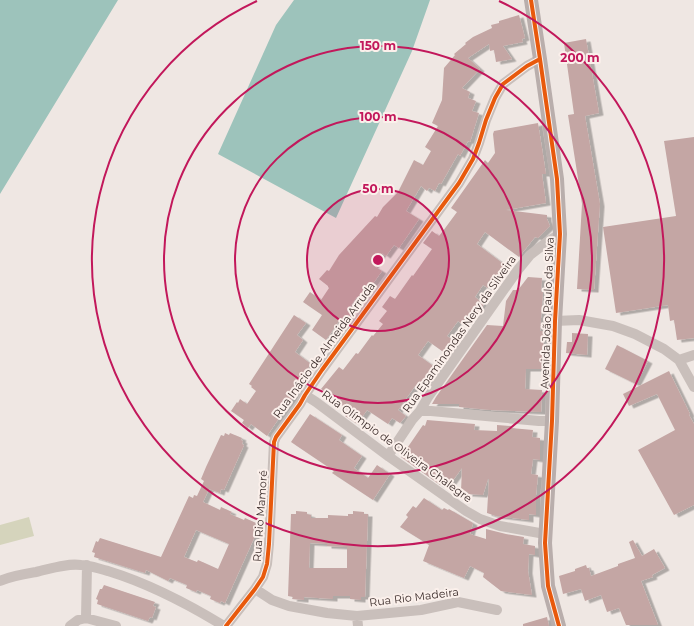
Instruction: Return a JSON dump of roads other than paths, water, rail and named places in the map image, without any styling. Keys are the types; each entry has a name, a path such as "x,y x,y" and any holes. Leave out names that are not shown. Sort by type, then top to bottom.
{"street":[{"name":"Avenida João Paulo da Silva","path":"531,0 557,179 560,234 545,544 548,586 559,626"},
{"name":"Rua Inácio de Almeida Arruda","path":"274,442 331,358 459,183 473,159 486,120 495,98 503,84 527,66 540,59"},
{"name":"Rua Epaminondas Nery da Silveira","path":"388,456 517,271 530,255 560,234"},
{"path":"555,321 579,320 613,326 635,334 664,349 679,360 694,386"},
{"path":"679,360 694,355"},
{"name":"Rua Olímpio de Oliveira Chalegre","path":"305,395 466,511 480,519 500,526 546,534"},
{"path":"420,411 552,421"},
{"name":"Rua Rio Mamoré","path":"225,626 255,589 263,577 267,564 270,544 274,442"},
{"path":"0,581 14,576 64,565 87,565 119,575 152,588 225,626"},
{"path":"86,618 87,565"},
{"name":"Rua Rio Madeira","path":"255,589 272,600 289,606 327,613 358,621 458,602 497,610"},
{"path":"70,626 78,620 86,618 116,626"}],"water":[{"path":"0,0 118,0 0,194"},
{"path":"294,0 430,0 412,51 336,218 218,154 276,25"}]}
